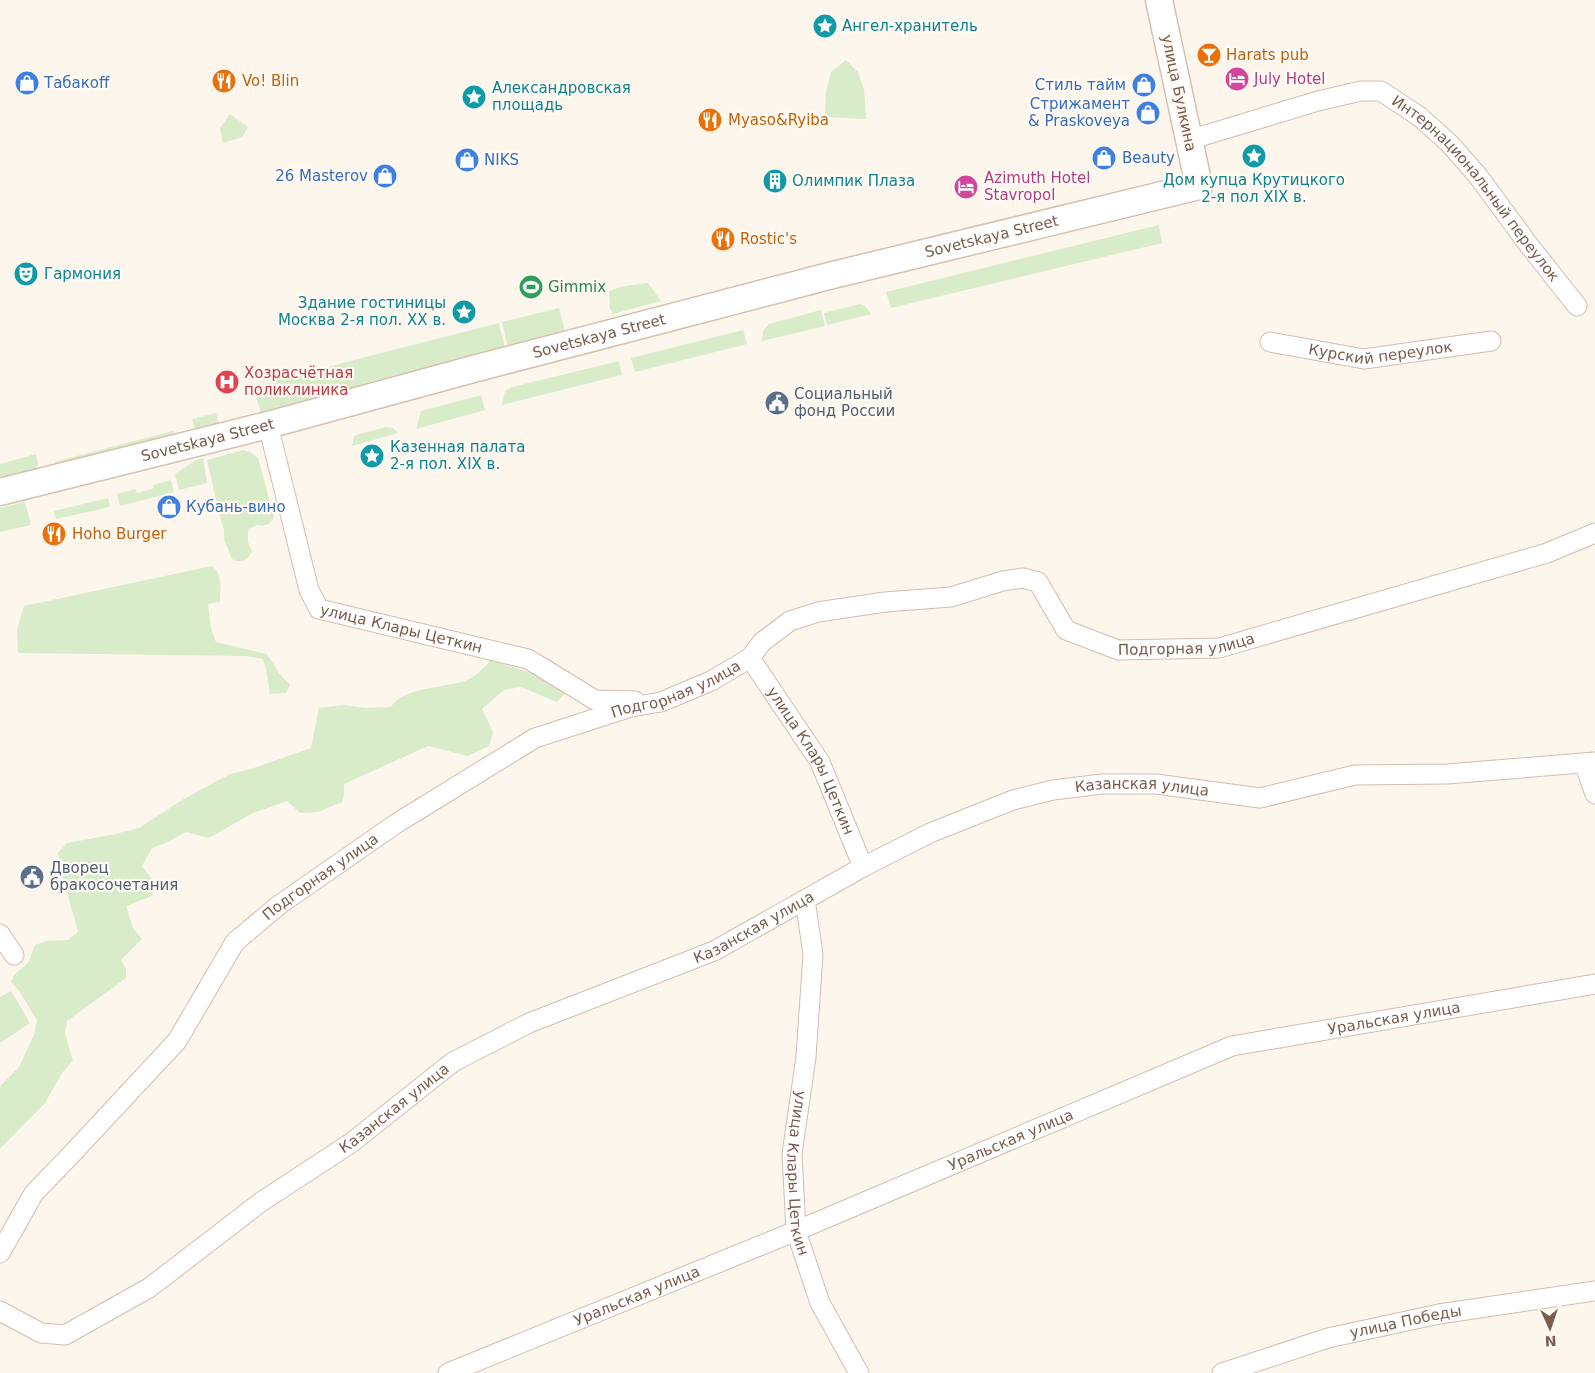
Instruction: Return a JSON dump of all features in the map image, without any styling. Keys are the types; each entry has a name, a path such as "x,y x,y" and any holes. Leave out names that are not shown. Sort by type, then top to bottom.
{"main road":[{"name":"улица Булкина","path":"1159,0 1199,186"},
{"name":"Sovetskaya Street","path":"0,492 268,425 829,276 1199,186"}],"street":[{"name":"Интернациональный переулок","path":"1189,140 1318,100 1362,91 1381,90 1420,117 1450,144 1478,176 1577,306"},
{"name":"Курский переулок","path":"1270,342 1364,359 1491,341"},
{"name":"улица Клары Цеткин","path":"268,425 309,590 319,609 528,659 595,700 661,702"},
{"name":"Подгорная улица","path":"0,1253 34,1193 177,1041 235,942 278,905 396,822 536,738 631,707 661,702 711,681 750,658 762,642 790,621 818,612 885,602 950,597 1003,581 1023,578 1038,582 1066,630 1118,650 1219,648 1547,553 1595,533"},
{"name":"улица Клары Цеткин","path":"750,658 820,762 863,867"},
{"name":"Казанская улица","path":"0,1311 41,1334 65,1335 148,1288 261,1202 352,1143 453,1062 529,1023 714,951 863,867 930,834 1013,800 1053,790 1102,784 1156,784 1260,798 1355,775 1447,774 1589,763"},
{"path":"1589,763 1595,794"},
{"name":"улица Клары Цеткин","path":"805,900 813,954 806,1058 792,1154 796,1231 820,1304 859,1373"},
{"path":"0,934 14,955"},
{"name":"Уральская улица","path":"448,1373 796,1231 1232,1046 1595,984"},
{"name":"улица Победы","path":"1222,1373 1338,1336 1439,1314 1595,1292"}],"green space":[{"path":"846,60 858,72 864,90 866,119 825,117 826,92 831,72"},
{"path":"230,114 248,127 242,137 223,143 220,128"},
{"path":"1159,225 1162,243 891,308 886,292"},
{"path":"648,283 661,301 613,314 610,309 609,291 624,286"},
{"path":"860,304 865,306 871,314 827,325 824,313"},
{"path":"559,308 565,332 508,347 502,322"},
{"path":"821,310 825,326 762,341 763,331 769,324"},
{"path":"499,323 505,348 369,382 371,392 263,422 254,387"},
{"path":"743,330 747,344 635,372 631,358"},
{"path":"619,361 622,375 502,405 505,391 512,387"},
{"path":"481,395 485,410 416,429 421,411"},
{"path":"216,413 219,424 196,433 192,419"},
{"path":"386,427 393,428 398,433 352,446 356,435"},
{"path":"173,431 175,440 56,470 54,462"},
{"path":"243,450 250,452 258,458 274,517 267,525 257,525 248,529 248,542 252,551 246,559 238,561 232,559 224,539 224,530 207,460"},
{"path":"36,454 38,463 31,472 0,481 0,464"},
{"path":"203,458 207,483 179,490 175,474 196,460"},
{"path":"171,480 174,492 120,506 117,494 135,489 137,493 154,488 153,485"},
{"path":"108,498 110,507 56,519 54,511"},
{"path":"25,502 31,525 0,532 0,508"},
{"path":"212,566 218,573 220,582 220,602 208,604 211,629 216,642 267,654 279,673 290,685 286,693 270,694 263,659 245,656 18,653 17,629 24,606"},
{"path":"491,660 534,674 566,692 557,702 521,687 504,690 482,709 493,732 489,746 468,756 428,746 344,784 342,802 318,812 300,813 287,801 253,813 209,838 186,832 152,848 142,866 155,883 152,896 126,906 133,928 142,939 121,960 126,968 126,978 67,1021 65,1034 73,1060 62,1073 45,1103 0,1149 0,1086 19,1067 34,1035 37,1020 22,995 11,982 14,975 28,963 35,945 46,941 68,940 78,932 58,853 67,843 139,828 182,800 230,774 251,769 311,748 319,708 344,705 366,708 391,707 405,695 470,679 480,672"},
{"path":"11,991 30,1023 0,1043 0,997"}],"place":[{"name":"Ангел-хранитель","path":"825,26"},
{"name":"Harats pub","path":"1209,55"},
{"name":"July Hotel","path":"1237,79"},
{"name":"Vo! Blin","path":"224,81"},
{"name":"Табакoff","path":"27,83"},
{"name":"Стиль тайм","path":"1144,85"},
{"name":"Александровская площадь","path":"474,97"},
{"name":"Стрижамент & Praskoveya","path":"1148,113"},
{"name":"Myaso&Ryiba","path":"710,120"},
{"name":"Дом купца Крутицкого 2-я пол XIX в.","path":"1254,156"},
{"name":"Beauty","path":"1104,158"},
{"name":"NIKS","path":"467,160"},
{"name":"26 Masterov","path":"385,176"},
{"name":"Олимпик Плаза","path":"775,181"},
{"name":"Azimuth Hotel Stavropol","path":"966,187"},
{"name":"Rostic's","path":"723,239"},
{"name":"Гармония","path":"26,274"},
{"name":"Gimmix","path":"531,287"},
{"name":"Здание гостиницы Москва 2-я пол. ХХ в.","path":"464,312"},
{"name":"Хозрасчётная поликлиника","path":"227,382"},
{"name":"Социальный фонд России","path":"777,403"},
{"name":"Казенная палата 2-я пол. XIX в.","path":"372,456"},
{"name":"Кубань-вино","path":"169,507"},
{"name":"Hoho Burger","path":"54,534"},
{"name":"Дворец бракосочетания","path":"32,877"}]}
